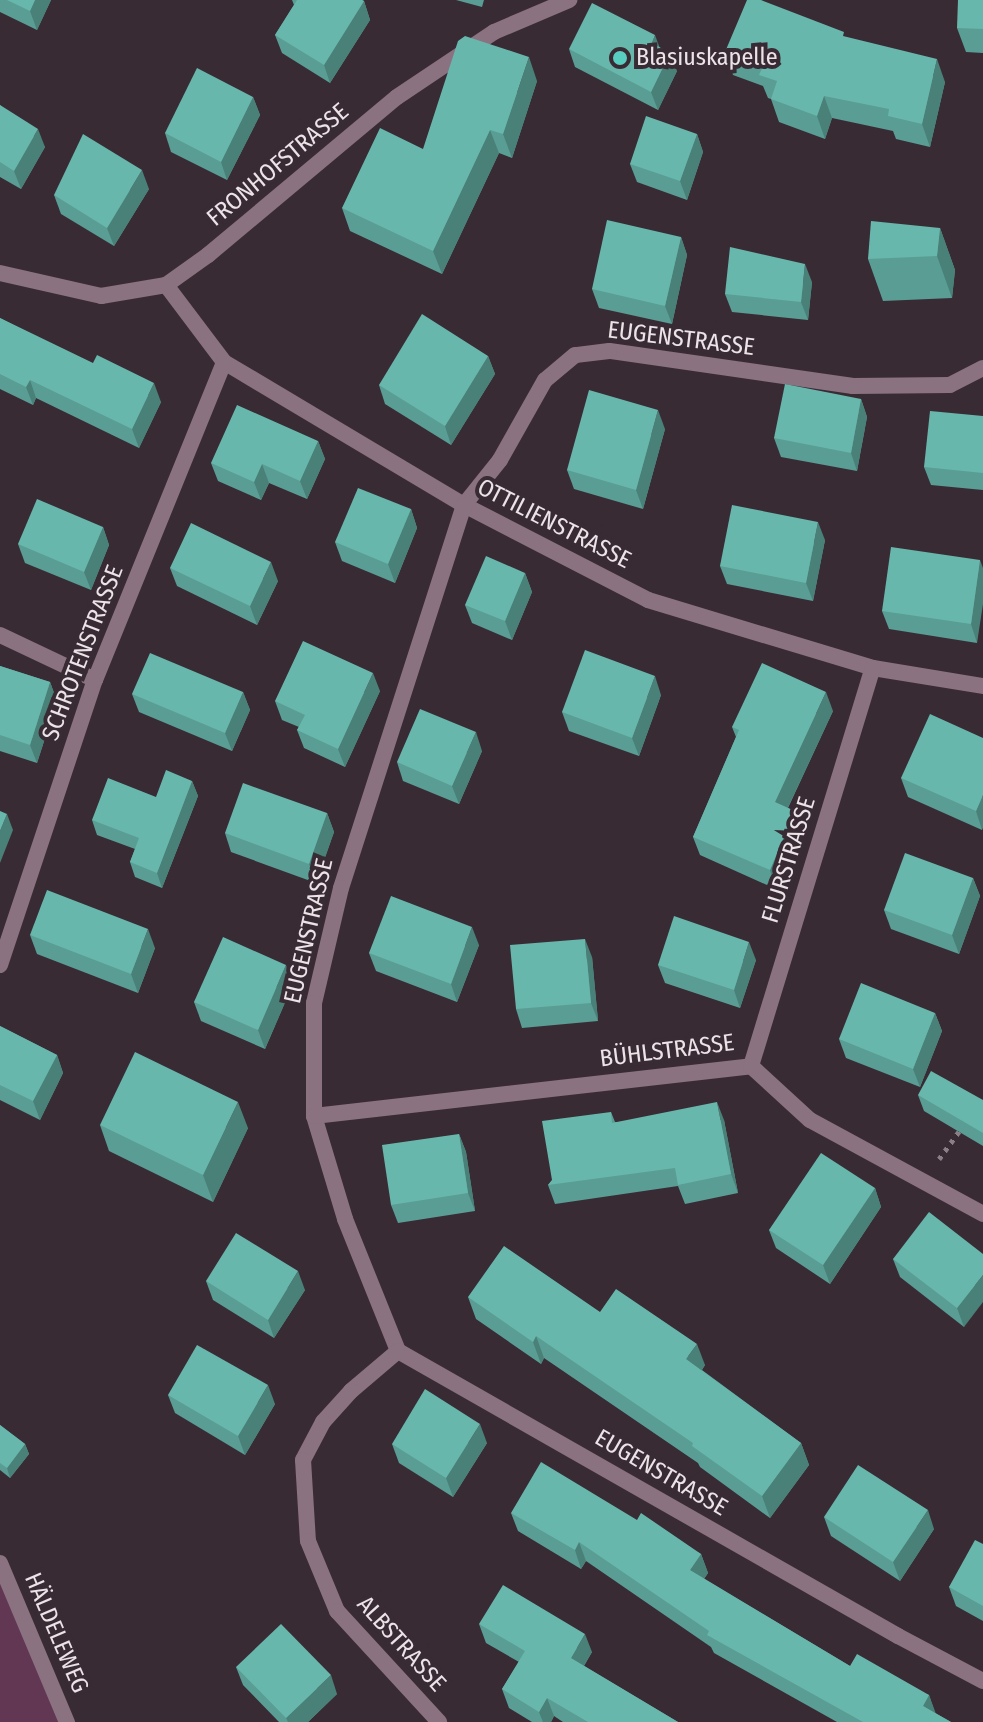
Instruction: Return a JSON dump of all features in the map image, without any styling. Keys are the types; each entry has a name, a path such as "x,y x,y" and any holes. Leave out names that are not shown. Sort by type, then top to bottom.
{"street":[{"name":"FRONHOFSTRASSE","path":"0,273 101,296 166,285 208,255 397,97 494,32 569,0"},
{"name":"OTTILIENSTRASSE","path":"166,285 224,362 464,505 648,600 873,668 983,686"},
{"name":"EUGENSTRASSE","path":"983,368 950,385 853,386 609,351 575,355 545,380 500,460 464,505 341,888 314,1003 314,1116 345,1219 398,1351 884,1629 983,1681"},
{"name":"SCHROTENSTRASSE","path":"0,965 95,680 224,362"},
{"path":"0,635 95,680"},
{"name":"FLURSTRASSE","path":"751,1066 873,668"},
{"name":"BÜHLSTRASSE","path":"314,1116 751,1066 810,1120 983,1214"},
{"name":"ALBSTRASSE","path":"398,1351 351,1391 323,1422 303,1460 308,1541 337,1611 439,1722"},
{"name":"HÄLDELEWEG","path":"0,1563 67,1722"}],"path":[{"path":"922,1182 966,1123"}],"shaded area":[{"path":"0,1563 67,1722 0,1722"}],"building":[{"path":"7,0 35,0 30,11"},
{"path":"297,0 364,1 324,65 275,35"},
{"path":"747,0 761,0 844,32 843,36 937,59 922,124 888,116 889,109 824,96 817,116 771,99 777,81 759,75 763,66 725,52"},
{"path":"958,0 983,0 983,29 957,28"},
{"name":"Blasiuskapelle","path":"592,3 655,35 652,43 670,53 651,92 569,49"},
{"path":"465,36 529,57 503,134 490,130 433,251 342,208 380,128 423,149 458,41"},
{"path":"197,68 253,97 221,162 165,133"},
{"path":"0,105 38,129 14,171 0,162"},
{"path":"646,116 697,134 680,181 630,164"},
{"path":"83,134 142,170 107,228 54,195"},
{"path":"607,220 681,237 665,306 592,289"},
{"path":"871,221 940,228 937,256 868,259"},
{"path":"730,247 805,264 801,302 725,294"},
{"path":"422,314 488,356 445,426 379,385"},
{"path":"0,318 93,363 97,355 154,383 132,429 30,380 26,387 0,374"},
{"path":"785,384 861,399 851,453 774,438"},
{"path":"589,390 658,410 636,490 567,470"},
{"path":"237,405 318,441 300,481 262,464 254,482 211,463"},
{"path":"930,411 983,416 983,473 924,467"},
{"path":"358,488 411,509 388,564 335,542"},
{"path":"37,499 103,527 84,572 18,544"},
{"path":"732,505 818,522 806,583 720,566"},
{"path":"191,523 271,562 250,606 170,568"},
{"path":"891,547 980,560 971,624 882,611"},
{"path":"486,556 525,573 505,621 465,605"},
{"path":"303,641 373,673 338,749 297,730 305,715 275,701"},
{"path":"585,650 655,676 632,738 562,712"},
{"path":"150,653 243,692 225,733 132,694"},
{"path":"762,663 826,692 775,802 795,811 770,870 693,837 739,730 732,727"},
{"path":"0,666 50,682 30,745 0,735"},
{"path":"420,709 476,732 452,786 397,762"},
{"path":"930,714 983,738 983,795 976,811 901,778"},
{"path":"166,770 192,781 157,873 130,862 139,838 92,820 108,778 156,797"},
{"path":"243,783 327,813 309,864 225,833"},
{"path":"0,811 7,814 0,831"},
{"path":"905,853 973,878 952,935 884,910"},
{"path":"47,890 148,929 131,974 30,935"},
{"path":"391,896 472,927 451,984 369,953"},
{"path":"674,916 749,942 734,990 658,965"},
{"path":"223,937 286,965 258,1030 194,1002"},
{"path":"585,939 591,1003 516,1009 510,945"},
{"path":"861,983 935,1013 913,1069 839,1039"},
{"path":"0,1026 57,1055 33,1101 0,1085"},
{"path":"135,1052 238,1102 203,1175 100,1125"},
{"path":"931,1071 983,1100 983,1133 918,1095"},
{"path":"717,1102 731,1174 678,1185 675,1168 548,1185 552,1180 542,1121 611,1112 612,1123"},
{"path":"459,1134 468,1193 391,1205 382,1145"},
{"path":"821,1153 875,1188 823,1265 769,1230"},
{"path":"929,1212 983,1254 983,1275 957,1308 893,1259"},
{"path":"236,1233 298,1271 268,1320 206,1281"},
{"path":"504,1246 600,1312 616,1289 697,1344 686,1359 801,1443 762,1496 692,1446 693,1443 536,1336 533,1342 468,1297"},
{"path":"197,1345 268,1385 238,1436 168,1395"},
{"path":"425,1389 480,1424 446,1478 392,1444"},
{"path":"0,1425 25,1444 7,1468 0,1463"},
{"path":"541,1462 637,1520 641,1513 701,1554 690,1570 850,1666 857,1654 929,1695 923,1706 951,1722 863,1722 707,1635 709,1631 579,1542 575,1550 511,1513"},
{"path":"858,1465 928,1510 893,1562 824,1517"},
{"path":"975,1540 983,1544 983,1606 949,1587"},
{"path":"503,1585 585,1634 571,1658 678,1722 588,1722 547,1698 539,1712 502,1689 525,1651 479,1624"},
{"path":"281,1624 331,1675 286,1718 236,1667"}],"place":[{"name":"Blasiuskapelle","path":"620,58"}]}
